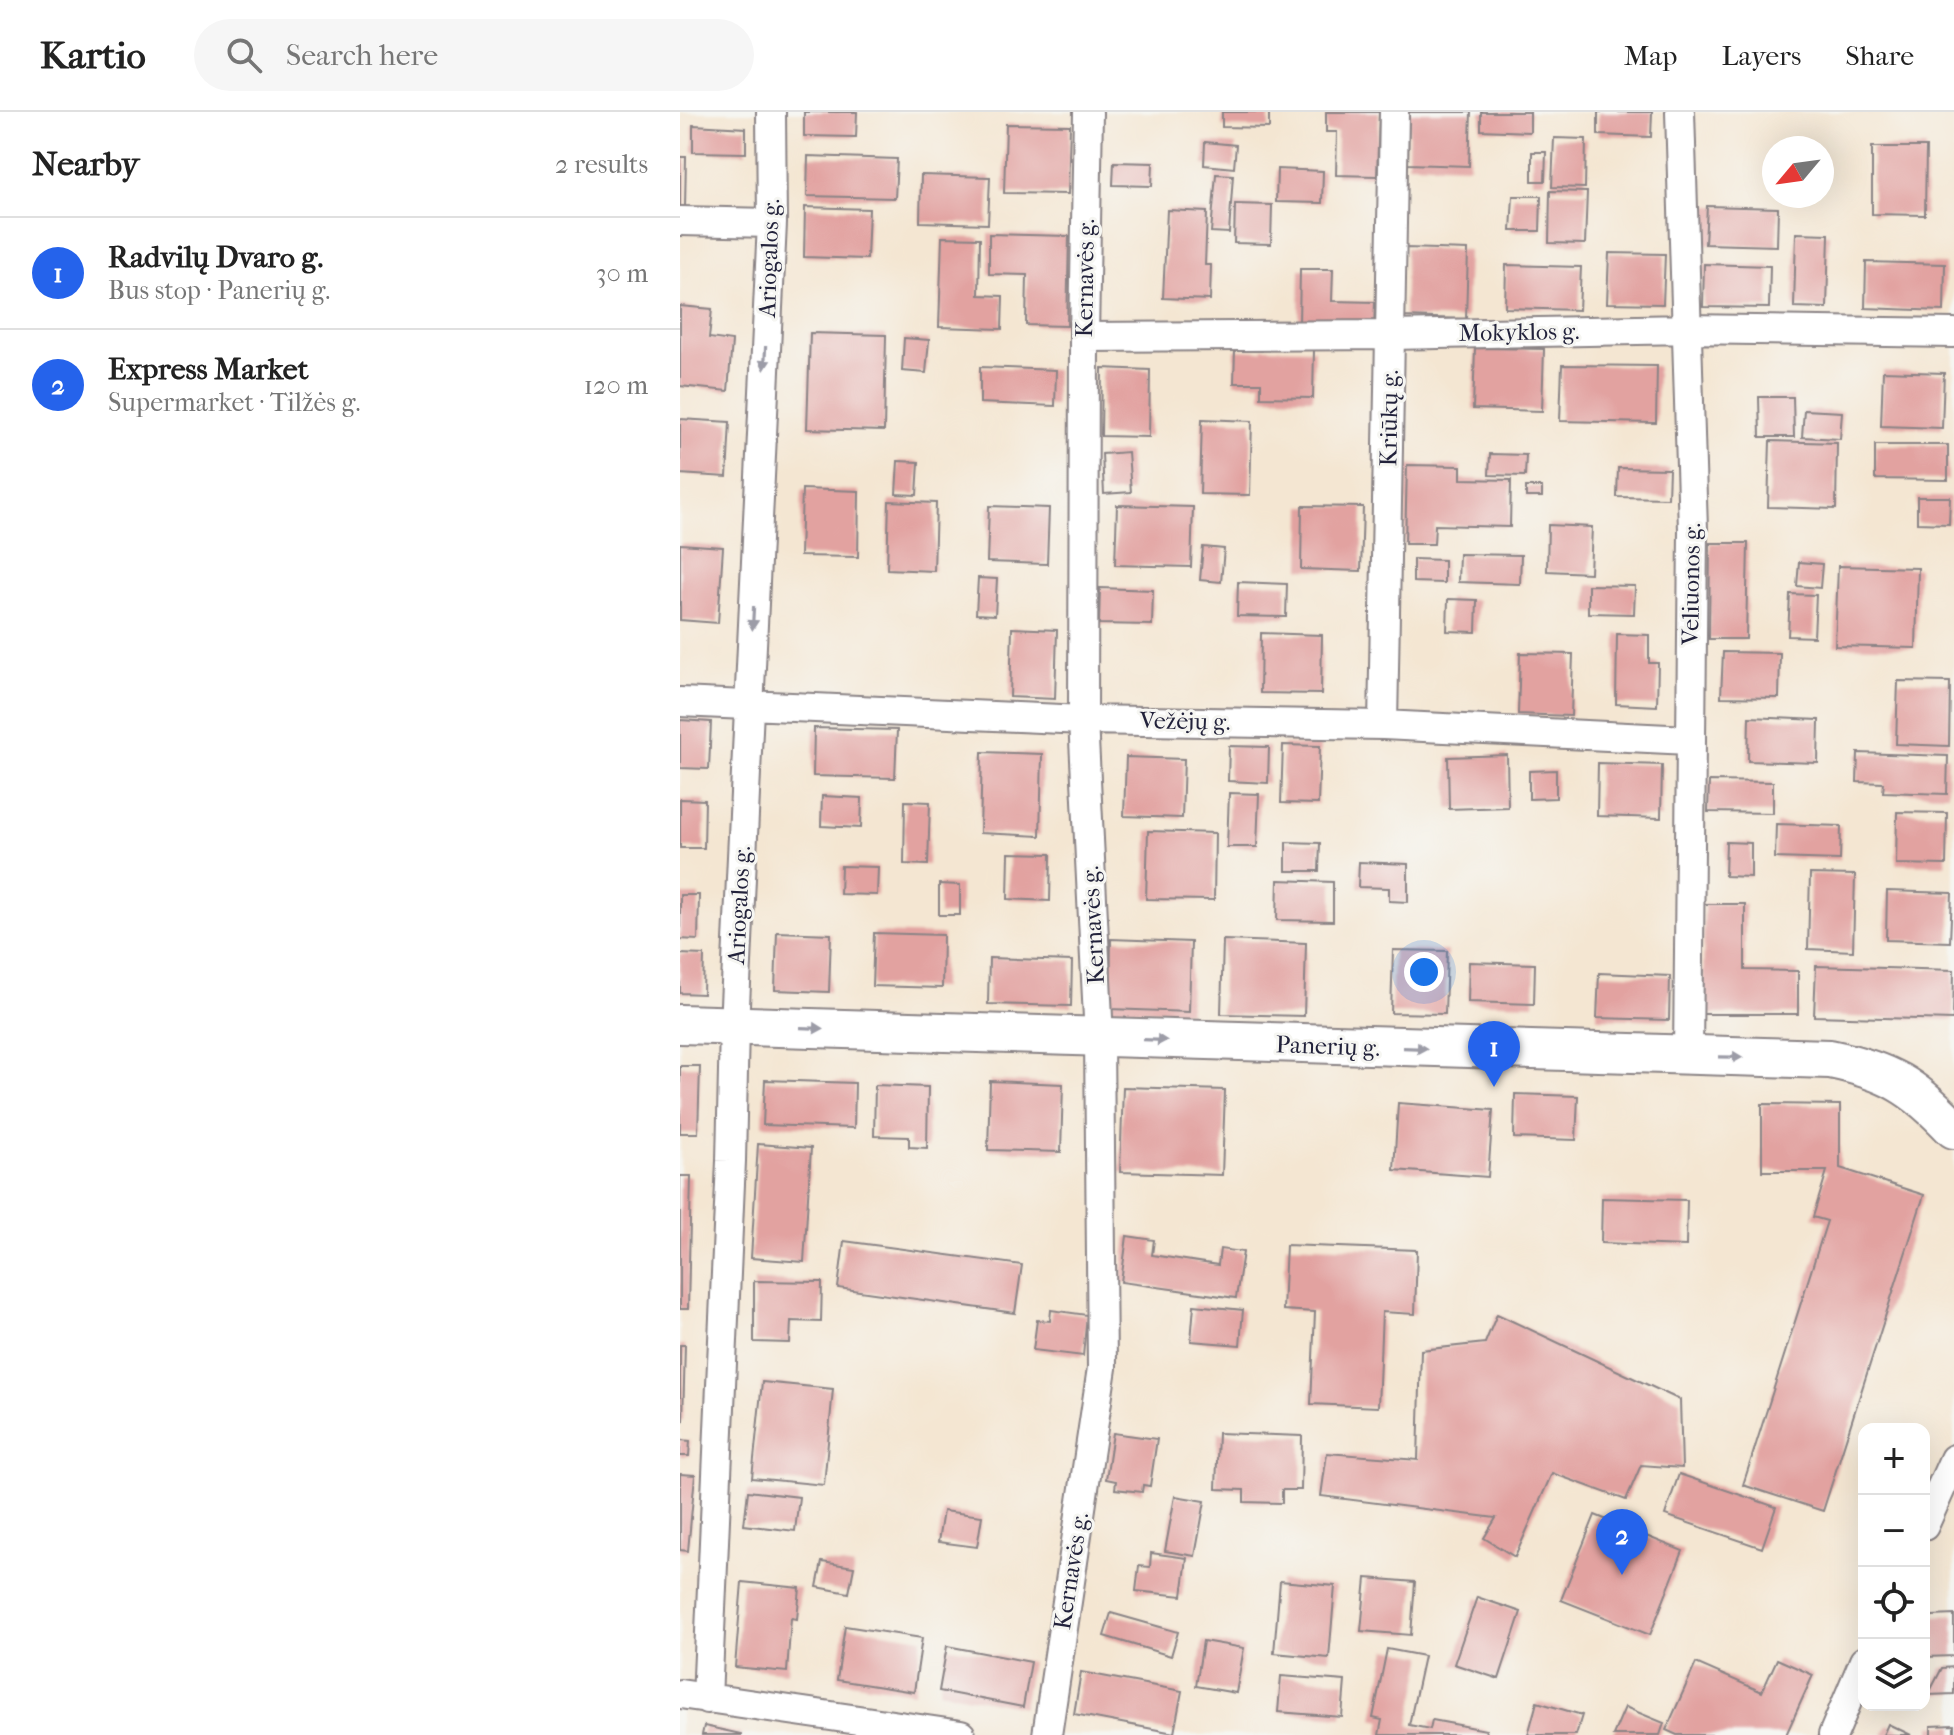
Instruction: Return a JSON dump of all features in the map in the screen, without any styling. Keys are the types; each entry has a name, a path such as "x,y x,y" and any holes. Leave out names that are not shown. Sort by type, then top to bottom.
{"street":[{"name":"Ariogalos g.","path":"694,1696 731,1177 734,1026 772,223 771,112"},
{"name":"Kernavės g.","path":"1047,1735 1102,1368 1099,1038 1083,720 1088,112"},
{"name":"Kriūkų g.","path":"1383,725 1394,112"},
{"name":"Veliuonos g.","path":"1680,112 1693,530 1688,1056"},
{"path":"680,221 772,223"},
{"name":"Mokyklos g.","path":"1084,337 1686,329 1954,333"},
{"name":"Vežėjų g.","path":"680,702 1083,720 1383,725 1689,740"},
{"name":"Panerių g.","path":"680,1024 1830,1059 1870,1068 1904,1084 1954,1129"},
{"path":"1930,1513 1954,1459"},
{"path":"1833,1735 1858,1675"},
{"path":"694,1696 961,1735"}],"building":[{"path":"804,112 857,112 856,137 804,136"},
{"path":"1222,112 1269,112 1269,128 1222,127"},
{"path":"1326,112 1379,112 1377,176 1336,175 1337,132 1326,132"},
{"path":"1409,112 1471,112 1469,166 1408,164"},
{"path":"1481,112 1530,112 1530,132 1481,130"},
{"path":"1598,112 1652,112 1651,137 1598,135"},
{"path":"1006,124 1070,125 1068,194 1004,193"},
{"path":"693,125 746,128 746,153 693,152"},
{"path":"1554,138 1586,139 1585,188 1552,187"},
{"path":"1205,142 1236,145 1234,168 1204,165"},
{"path":"1872,147 1926,147 1925,215 1872,214"},
{"path":"1532,152 1546,152 1545,181 1532,181"},
{"path":"808,156 897,159 895,198 807,196"},
{"path":"680,157 686,157 685,207 680,206"},
{"path":"1114,162 1153,163 1152,186 1113,185"},
{"path":"1277,169 1323,171 1322,203 1276,202"},
{"path":"1216,174 1233,175 1229,233 1211,232"},
{"path":"921,175 990,177 988,224 920,222"},
{"path":"1550,191 1587,192 1585,244 1549,243"},
{"path":"1513,196 1541,196 1540,231 1511,231"},
{"path":"1235,204 1272,205 1271,244 1234,243"},
{"path":"1707,206 1778,208 1777,246 1705,244"},
{"path":"805,207 869,209 867,259 804,257"},
{"path":"1167,210 1207,212 1205,265 1211,265 1210,300 1163,298"},
{"path":"1796,233 1829,234 1827,308 1794,307"},
{"path":"989,234 1069,236 1067,326 1026,325 1027,275 989,274"},
{"path":"942,237 980,238 979,295 1003,296 1002,329 939,327"},
{"path":"1406,248 1468,250 1466,319 1404,317"},
{"path":"1609,253 1665,254 1663,304 1607,303"},
{"path":"1866,262 1945,264 1944,311 1865,308"},
{"path":"1704,264 1770,266 1769,308 1703,307"},
{"path":"1506,265 1581,267 1579,310 1505,308"},
{"path":"1300,269 1333,269 1332,301 1375,302 1374,327 1299,325"},
{"path":"680,306 712,309 709,338 732,341 728,391 680,386"},
{"path":"810,333 886,335 884,431 807,429"},
{"path":"904,338 929,340 926,373 902,371"},
{"path":"1263,348 1314,349 1313,398 1261,397 1261,383 1234,383 1235,350 1262,351"},
{"path":"1475,348 1544,349 1542,411 1473,409"},
{"path":"1562,365 1657,366 1656,423 1560,421"},
{"path":"980,367 1056,370 1055,406 980,403"},
{"path":"1102,368 1150,370 1149,437 1101,436"},
{"path":"1883,371 1944,373 1942,428 1881,426"},
{"path":"1759,397 1793,397 1794,437 1760,437"},
{"path":"1804,410 1842,412 1840,439 1802,437"},
{"path":"680,419 730,422 727,477 680,474"},
{"path":"1202,419 1252,421 1250,495 1200,494"},
{"path":"1770,441 1837,443 1836,509 1768,507"},
{"path":"1875,445 1948,445 1948,480 1875,479"},
{"path":"1128,452 1131,492 1104,494 1102,454"},
{"path":"1490,454 1526,455 1525,476 1489,475"},
{"path":"898,461 919,462 917,495 896,494"},
{"path":"1407,465 1461,466 1461,479 1511,480 1510,527 1435,525 1434,544 1405,544"},
{"path":"1618,468 1669,469 1668,498 1617,497"},
{"path":"1526,487 1542,487 1542,497 1526,497"},
{"path":"802,489 859,491 858,557 800,556"},
{"path":"1917,497 1950,497 1949,524 1917,523"},
{"path":"889,501 936,503 934,571 887,569"},
{"path":"1117,505 1193,507 1191,567 1115,565"},
{"path":"989,506 1049,508 1047,564 987,562"},
{"path":"1302,506 1363,507 1361,571 1301,569"},
{"path":"1548,525 1592,527 1590,573 1547,571"},
{"path":"1710,543 1748,543 1746,639 1709,639"},
{"path":"680,544 723,547 718,623 680,620"},
{"path":"1203,547 1224,549 1221,582 1200,580"},
{"path":"1459,554 1521,555 1520,584 1458,582"},
{"path":"1413,559 1444,560 1444,583 1413,582"},
{"path":"1799,562 1822,564 1820,588 1797,586"},
{"path":"1838,566 1918,568 1916,648 1835,646"},
{"path":"978,578 997,579 995,615 976,614"},
{"path":"1238,582 1287,584 1286,617 1237,616"},
{"path":"1588,585 1635,586 1634,614 1588,613"},
{"path":"1100,588 1153,590 1152,625 1099,624"},
{"path":"1790,594 1816,595 1814,637 1788,636"},
{"path":"1448,599 1477,600 1476,632 1447,631"},
{"path":"1012,628 1057,630 1055,699 1010,697"},
{"path":"1261,633 1322,635 1321,694 1260,693"},
{"path":"1617,634 1649,635 1649,663 1658,663 1657,706 1616,704"},
{"path":"1723,652 1780,653 1779,698 1721,697"},
{"path":"1520,653 1573,654 1571,716 1518,714"},
{"path":"1898,681 1950,682 1949,746 1896,744"},
{"path":"1749,717 1819,720 1818,763 1748,761"},
{"path":"680,720 711,722 709,769 680,768"},
{"path":"814,728 897,730 895,778 813,776"},
{"path":"1283,745 1320,746 1318,804 1281,803"},
{"path":"1229,746 1269,747 1268,783 1228,781"},
{"path":"982,752 1042,754 1040,836 980,833"},
{"path":"1858,753 1948,756 1947,794 1883,792 1884,783 1857,782"},
{"path":"1507,755 1508,807 1449,809 1448,757"},
{"path":"1126,757 1184,759 1182,818 1124,816"},
{"path":"1598,763 1662,765 1661,818 1597,816"},
{"path":"1556,770 1556,798 1529,799 1529,771"},
{"path":"1709,781 1773,782 1773,813 1708,812"},
{"path":"1229,793 1259,794 1257,847 1227,847"},
{"path":"822,796 862,798 861,828 821,826"},
{"path":"680,799 705,800 704,848 680,848"},
{"path":"905,801 930,802 928,865 904,864"},
{"path":"1897,812 1947,813 1946,865 1896,864"},
{"path":"1776,824 1841,826 1840,860 1775,858"},
{"path":"1148,831 1215,833 1214,900 1146,899"},
{"path":"1286,842 1320,843 1319,871 1286,871"},
{"path":"1726,842 1751,843 1751,877 1725,876"},
{"path":"1009,853 1051,854 1050,901 1008,899"},
{"path":"1359,862 1408,864 1408,902 1389,901 1389,888 1358,887"},
{"path":"841,866 878,867 877,895 840,894"},
{"path":"1810,874 1855,875 1853,951 1808,949"},
{"path":"1278,880 1333,882 1333,921 1277,920"},
{"path":"939,884 960,885 960,915 939,915"},
{"path":"1887,891 1952,893 1950,942 1886,940"},
{"path":"680,895 699,895 698,940 680,939"},
{"path":"1704,904 1745,904 1745,970 1798,971 1798,1014 1703,1014"},
{"path":"777,932 831,934 829,992 775,990"},
{"path":"874,933 943,935 942,988 872,986"},
{"path":"1111,939 1191,942 1189,1012 1110,1009"},
{"path":"1223,940 1306,943 1304,1016 1221,1014"},
{"path":"1393,950 1447,951 1445,1014 1391,1013"},
{"path":"680,954 704,955 703,994 680,993"},
{"path":"989,958 1072,961 1071,1006 988,1004"},
{"path":"1469,962 1535,964 1534,1004 1468,1002"},
{"path":"1816,966 1954,970 1953,1020 1814,1016"},
{"path":"1599,973 1670,976 1669,1020 1597,1018"},
{"path":"680,1066 700,1066 698,1133 680,1133"},
{"path":"765,1080 855,1083 854,1128 763,1125"},
{"path":"990,1081 1063,1084 1061,1152 988,1150"},
{"path":"875,1085 928,1087 927,1148 909,1147 909,1137 874,1136"},
{"path":"1123,1087 1225,1090 1222,1175 1120,1172"},
{"path":"1515,1094 1578,1096 1576,1140 1514,1138"},
{"path":"1398,1103 1493,1110 1488,1177 1394,1170"},
{"path":"1762,1104 1840,1105 1840,1168 1924,1195 1823,1511 1743,1485 1827,1221 1813,1217 1827,1171 1762,1171"},
{"path":"758,1144 811,1148 804,1262 751,1258"},
{"path":"680,1176 691,1176 688,1309 680,1309"},
{"path":"1602,1198 1687,1200 1686,1246 1601,1243"},
{"path":"1127,1236 1154,1240 1152,1255 1218,1265 1220,1249 1243,1252 1236,1298 1121,1282"},
{"path":"844,1241 1022,1265 1015,1313 838,1288"},
{"path":"1286,1245 1417,1250 1415,1314 1382,1312 1378,1407 1311,1404 1315,1312 1283,1310"},
{"path":"754,1281 822,1282 821,1322 791,1321 790,1343 754,1342"},
{"path":"1194,1305 1243,1310 1240,1345 1191,1341"},
{"path":"1051,1310 1087,1315 1083,1356 1033,1350 1037,1320 1050,1321"},
{"path":"1497,1314 1680,1400 1682,1468 1641,1465 1626,1500 1552,1473 1515,1557 1484,1538 1496,1518 1321,1496 1327,1453 1418,1460 1421,1350 1485,1343"},
{"path":"680,1345 685,1345 683,1421 680,1421"},
{"path":"762,1382 833,1389 824,1485 752,1478"},
{"path":"1113,1433 1157,1439 1150,1486 1143,1485 1142,1492 1115,1489 1116,1481 1106,1479"},
{"path":"1218,1433 1302,1436 1301,1490 1282,1490 1282,1503 1244,1502 1244,1490 1216,1489"},
{"path":"680,1440 690,1441 689,1456 680,1456"},
{"path":"680,1474 695,1475 688,1551 680,1550"},
{"path":"1679,1474 1776,1507 1762,1548 1665,1515"},
{"path":"748,1491 799,1497 795,1531 744,1525"},
{"path":"1175,1496 1205,1501 1195,1556 1165,1551"},
{"path":"943,1511 982,1516 977,1547 938,1542"},
{"path":"1595,1515 1683,1551 1650,1635 1561,1600"},
{"path":"1151,1553 1187,1558 1182,1596 1136,1591 1139,1566 1150,1567"},
{"path":"822,1562 854,1567 849,1593 817,1587"},
{"path":"1366,1578 1415,1582 1411,1635 1361,1631"},
{"path":"1280,1581 1335,1586 1329,1658 1274,1653"},
{"path":"742,1582 800,1588 797,1619 791,1618 787,1672 735,1667"},
{"path":"1477,1597 1521,1612 1499,1679 1454,1664"},
{"path":"1111,1613 1178,1632 1171,1656 1104,1636"},
{"path":"1954,1615 1954,1656 1930,1657 1932,1616"},
{"path":"845,1626 922,1638 914,1692 837,1680"},
{"path":"1203,1641 1244,1648 1236,1693 1196,1686"},
{"path":"947,1646 1031,1662 1023,1707 939,1691"},
{"path":"1387,1649 1424,1656 1409,1725 1430,1729 1432,1720 1486,1730 1485,1735 1379,1735 1382,1720 1373,1718"},
{"path":"1777,1659 1813,1675 1786,1735 1677,1735 1666,1730 1696,1663 1762,1692"},
{"path":"1954,1667 1954,1694 1930,1695 1930,1691 1942,1668"},
{"path":"1081,1672 1182,1691 1174,1733 1074,1714"},
{"path":"1281,1676 1345,1681 1342,1717 1278,1712"},
{"path":"1537,1702 1582,1715 1576,1735 1528,1735"},
{"path":"1625,1707 1664,1723 1660,1735 1613,1735"},
{"path":"1888,1724 1911,1735 1883,1735"},
{"path":"1954,1725 1954,1735 1931,1735 1931,1726"},
{"path":"704,1726 741,1734 741,1735 702,1735"}],"place":[{"name":"Radvilų Dvaro g.","path":"1494,1087"},
{"name":"Express Market","path":"1622,1575"}]}
